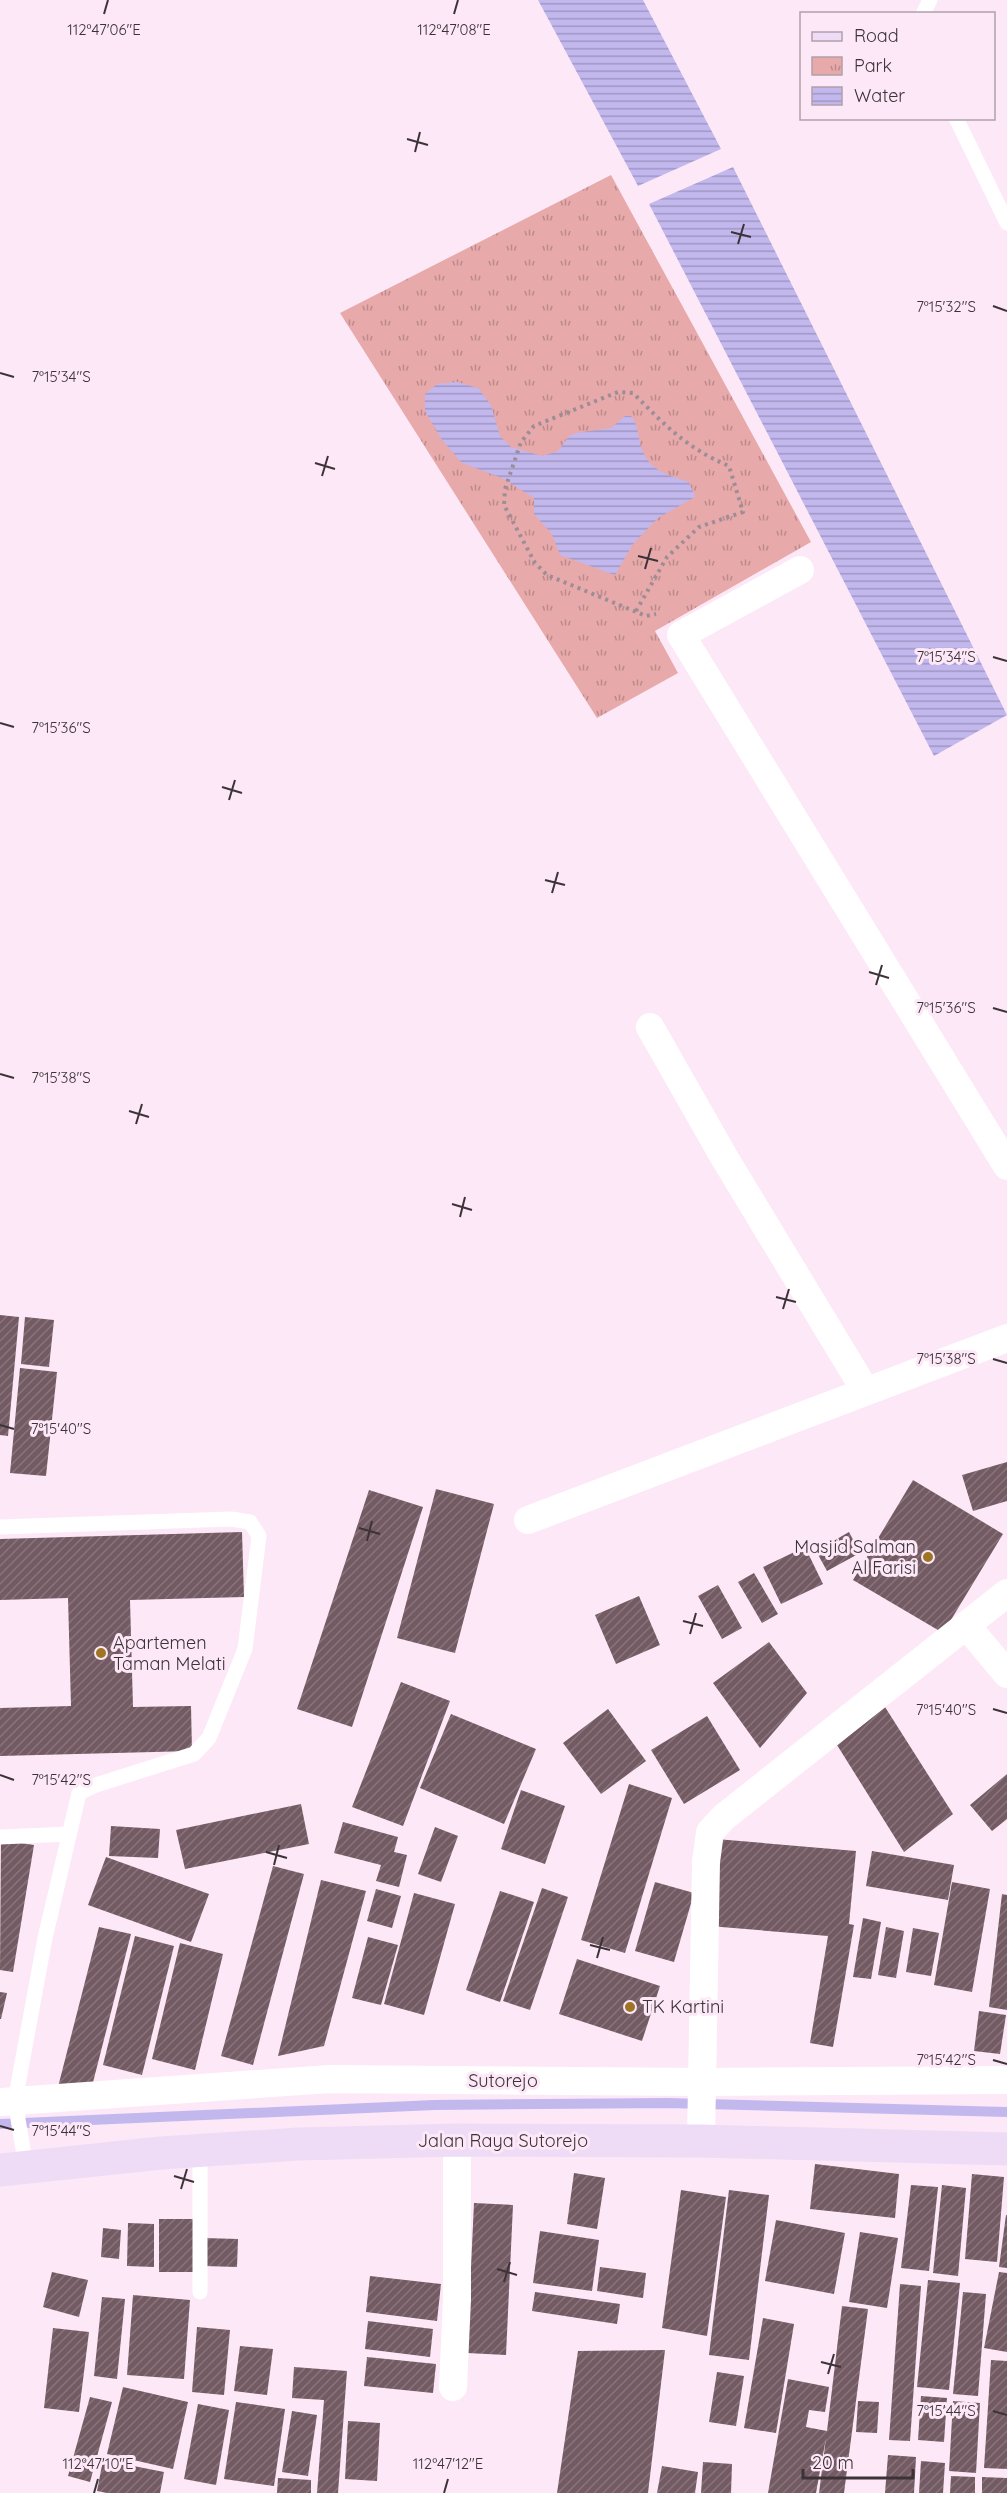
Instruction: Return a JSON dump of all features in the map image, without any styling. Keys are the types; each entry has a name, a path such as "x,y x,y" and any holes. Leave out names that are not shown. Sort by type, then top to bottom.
{"main road":[{"name":"Jalan Raya Sutorejo","path":"16,2164 299,2144 701,2136 1007,2149"}],"street":[{"path":"800,570 681,634 1007,1166"},
{"path":"650,1027 724,1157 865,1390"},
{"path":"528,1520 865,1390 1007,1338"},
{"path":"701,2136 706,1862 710,1832 724,1817 1007,1593"},
{"path":"966,1625 1007,1674"},
{"name":"Sutorejo","path":"11,2106 330,2079 702,2087 1007,2080"},
{"path":"453,2387 457,2299 458,2140"}],"lane":[{"path":"957,120 1007,223"},
{"path":"0,1527 231,1519 250,1522 259,1536 245,1649 208,1738 194,1754 96,1785 79,1793 45,1938 11,2106 16,2164"},
{"path":"0,1837 69,1834"},
{"path":"200,2151 200,2292"}],"path":[{"path":"618,392 633,393 675,436 709,458 729,466 743,512 699,527 667,557 636,611 547,575 535,563 504,506 505,489 521,442 534,426 618,392"}],"green space":[{"path":"611,175 811,542 655,631 678,673 597,718 340,313"}],"water":[{"path":"538,0 643,0 721,149 638,186"},
{"path":"733,167 1007,715 934,756 649,204"},
{"path":"457,382 478,388 491,405 500,436 511,447 542,456 558,451 569,436 611,428 625,416 631,416 636,424 645,456 650,463 671,476 689,482 695,497 658,518 633,544 615,575 560,555 552,534 534,514 534,498 502,478 462,463 442,440 425,411 425,394 437,384"}],"building":[{"path":"0,1315 19,1317 8,1436 0,1435"},
{"path":"25,1317 54,1320 49,1367 21,1364"},
{"path":"20,1368 57,1372 46,1476 10,1473"},
{"path":"1007,1462 1007,1501 973,1511 962,1475"},
{"name":"Masjid Salman Al Farisi","path":"913,1480 1003,1534 943,1633 853,1580"},
{"path":"436,1489 494,1504 455,1653 397,1638"},
{"path":"369,1490 423,1507 352,1727 297,1709"},
{"name":"Apartemen Taman Melati","path":"242,1532 244,1597 130,1600 133,1707 191,1706 192,1751 0,1756 0,1708 71,1706 68,1598 0,1600 0,1539"},
{"path":"849,1532 860,1553 827,1571 816,1551"},
{"path":"805,1547 823,1584 781,1604 763,1567"},
{"path":"754,1573 778,1614 762,1623 738,1582"},
{"path":"718,1585 742,1628 722,1639 698,1596"},
{"path":"639,1596 660,1645 616,1664 595,1615"},
{"path":"769,1642 807,1693 760,1748 713,1683"},
{"path":"401,1682 450,1701 403,1826 352,1807"},
{"path":"885,1707 953,1814 904,1852 837,1745"},
{"path":"608,1709 646,1761 601,1794 563,1743"},
{"path":"451,1714 536,1749 504,1824 420,1788"},
{"path":"707,1716 740,1770 684,1804 651,1750"},
{"path":"1007,1774 1007,1819 992,1831 970,1805"},
{"path":"629,1784 672,1798 625,1953 581,1940"},
{"path":"521,1790 565,1806 545,1864 501,1849"},
{"path":"301,1804 309,1844 185,1869 176,1830"},
{"path":"343,1822 398,1837 394,1852 407,1855 399,1887 376,1881 381,1865 334,1853"},
{"path":"111,1826 160,1829 158,1858 109,1856"},
{"path":"435,1827 458,1836 441,1882 418,1874"},
{"path":"716,1839 856,1851 849,1924 854,1925 833,2047 810,2043 828,1936 709,1926"},
{"path":"1,1840 34,1845 13,1972 0,1970"},
{"path":"872,1851 954,1865 948,1900 866,1886"},
{"path":"106,1857 209,1894 191,1942 88,1905"},
{"path":"273,1866 304,1874 253,2065 221,2056"},
{"path":"321,1880 366,1891 324,2046 278,2056"},
{"path":"655,1882 694,1893 674,1962 635,1951"},
{"path":"952,1882 990,1889 972,1992 934,1985"},
{"path":"542,1888 568,1897 530,2010 503,2001"},
{"path":"376,1889 401,1896 392,1928 367,1921"},
{"path":"500,1891 534,1902 500,2002 466,1990"},
{"path":"414,1893 455,1904 424,2015 384,2004"},
{"path":"1002,1894 1007,1895 1007,2010 989,2007"},
{"path":"863,1918 881,1922 871,1979 853,1977"},
{"path":"99,1927 131,1934 90,2094 58,2087"},
{"path":"886,1927 904,1931 896,1978 878,1975"},
{"path":"913,1928 939,1933 931,1976 906,1972"},
{"path":"135,1936 174,1946 142,2075 103,2065"},
{"path":"368,1937 398,1945 381,2005 352,1998"},
{"path":"180,1943 223,1954 195,2070 152,2059"},
{"path":"577,1959 660,1986 642,2041 559,2014"},
{"path":"0,1992 7,1993 1,2019 0,2019"},
{"path":"979,2011 1006,2015 1000,2054 974,2051"},
{"path":"815,2164 899,2174 895,2218 810,2209"},
{"path":"574,2173 605,2178 597,2229 567,2224"},
{"path":"972,2174 1004,2177 997,2262 965,2259"},
{"path":"911,2185 938,2187 929,2271 901,2268"},
{"path":"942,2185 966,2188 958,2276 933,2273"},
{"path":"681,2190 726,2197 707,2336 662,2328"},
{"path":"729,2190 769,2195 749,2360 709,2355"},
{"path":"474,2203 513,2205 506,2355 467,2353"},
{"path":"1007,2215 1007,2268 999,2267"},
{"path":"159,2219 193,2219 193,2272 159,2272"},
{"path":"776,2220 845,2233 834,2294 765,2281"},
{"path":"128,2223 154,2224 154,2267 127,2266"},
{"path":"103,2228 121,2230 119,2259 101,2257"},
{"path":"540,2231 599,2240 592,2291 533,2283"},
{"path":"860,2232 898,2238 887,2308 849,2302"},
{"path":"204,2238 238,2239 237,2267 204,2266"},
{"path":"600,2267 646,2273 643,2298 597,2291"},
{"path":"52,2272 88,2280 79,2317 43,2307"},
{"path":"999,2272 1007,2273 1007,2352 984,2348"},
{"path":"370,2276 441,2284 437,2321 366,2312"},
{"path":"928,2280 960,2283 949,2390 917,2387"},
{"path":"900,2284 921,2286 910,2441 889,2440"},
{"path":"535,2292 620,2304 617,2324 532,2311"},
{"path":"963,2292 986,2294 978,2396 953,2394"},
{"path":"133,2295 190,2300 184,2379 127,2375"},
{"path":"102,2297 125,2299 117,2379 94,2376"},
{"path":"842,2306 868,2309 844,2493 819,2493 826,2438 816,2493 768,2493 788,2379 829,2387 825,2412 809,2410 806,2427 827,2431"},
{"path":"763,2318 794,2324 776,2433 744,2428"},
{"path":"368,2321 433,2329 430,2357 365,2349"},
{"path":"197,2327 230,2330 224,2395 192,2392"},
{"path":"53,2328 89,2332 79,2412 44,2408"},
{"path":"240,2346 273,2349 267,2395 234,2391"},
{"path":"665,2350 648,2493 557,2493 578,2351"},
{"path":"367,2357 436,2364 433,2393 364,2386"},
{"path":"991,2360 1007,2361 1007,2469 984,2468"},
{"path":"294,2367 347,2371 338,2493 317,2493 324,2400 292,2398"},
{"path":"717,2372 744,2376 736,2426 709,2422"},
{"path":"123,2387 188,2402 173,2469 107,2454"},
{"path":"921,2396 947,2398 944,2442 918,2440"},
{"path":"90,2397 112,2402 90,2482 68,2476"},
{"path":"858,2401 879,2402 877,2433 856,2432"},
{"path":"953,2401 980,2403 976,2473 949,2471"},
{"path":"236,2402 285,2409 274,2486 224,2479"},
{"path":"198,2404 229,2410 216,2485 184,2479"},
{"path":"292,2411 317,2415 308,2476 282,2472"},
{"path":"348,2421 380,2423 377,2481 345,2479"},
{"path":"888,2455 916,2457 914,2493 885,2493"},
{"path":"103,2460 164,2472 160,2493 97,2491"},
{"path":"921,2461 945,2463 943,2493 919,2493"},
{"path":"703,2462 732,2464 731,2493 701,2493"},
{"path":"662,2466 698,2472 695,2493 657,2493"},
{"path":"951,2476 975,2477 975,2493 950,2493"},
{"path":"982,2477 1007,2478 1007,2493 982,2493"},
{"path":"278,2478 311,2480 311,2493 277,2493"}],"waterway":[{"path":"0,2124 434,2105 667,2103 1007,2112"}],"place":[{"name":"Masjid Salman Al Farisi","path":"928,1557"},
{"name":"Apartemen Taman Melati","path":"101,1653"},
{"name":"TK Kartini","path":"630,2007"}]}
